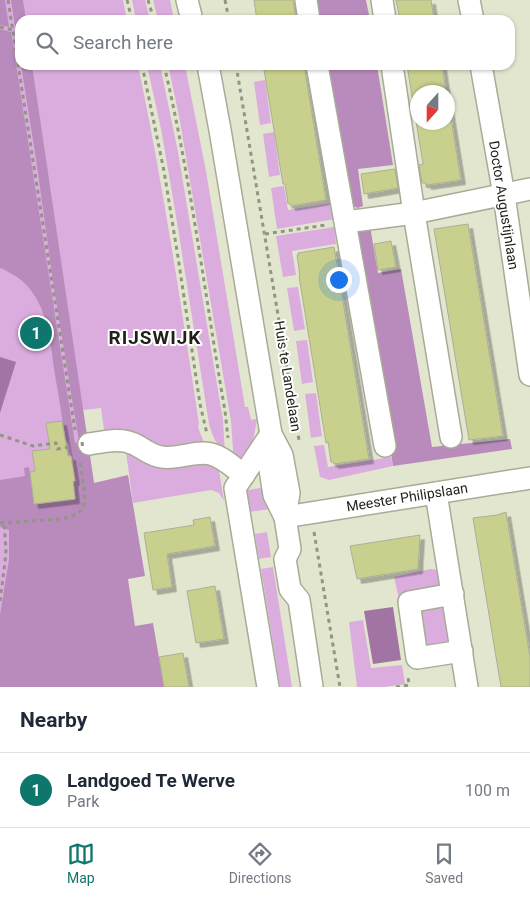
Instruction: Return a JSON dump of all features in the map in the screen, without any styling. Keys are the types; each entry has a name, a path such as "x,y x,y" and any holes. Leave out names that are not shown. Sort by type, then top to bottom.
{"street":[{"path":"187,0 191,15"},
{"path":"201,0 202,15"},
{"path":"306,0 308,15"},
{"path":"382,0 384,15"},
{"path":"469,0 472,15"},
{"name":"Huis te Landelaan","path":"209,70 271,434 282,455 289,493 285,517 290,549 299,557 303,579 304,587 299,600 312,687"},
{"path":"318,70 385,446"},
{"path":"393,70 451,437"},
{"name":"Doctor Augustijnlaan","path":"482,70 504,195 530,375"},
{"path":"346,222 414,213 530,189"},
{"name":"Huis te Landelaan","path":"268,687 230,465 271,434"},
{"path":"82,445 121,440 134,444 160,457 209,454 230,465"},
{"name":"Meester Philipslaan","path":"285,517 530,478"},
{"path":"436,493 468,687"},
{"path":"453,594 409,602 417,658 462,651"}],"path":[{"path":"8,0 15,42"},
{"path":"127,0 131,15"},
{"path":"148,0 152,15"},
{"path":"225,0 228,15"},
{"path":"0,27 13,30"},
{"path":"0,600 6,562 2,523 70,517 81,511 86,499 82,445 20,70"},
{"path":"143,70 164,171 200,404 207,433 230,465"},
{"path":"165,70 181,144 225,411 230,465"},
{"name":"Huis te Landelaan","path":"237,70 299,443"},
{"path":"265,234 346,222"},
{"path":"0,435 33,446 56,443 57,449 82,445"},
{"path":"311,513 340,687"}],"shaded area":[{"path":"0,0 123,0 126,15 15,15 15,70 139,70 156,154 171,244 198,425 206,447 179,452 105,437 101,408 83,410 94,483 0,649"},
{"path":"0,0 5,0 9,27 0,25"},
{"path":"11,0 23,0 25,15 15,15 15,26"},
{"path":"132,0 145,0 149,15 135,15"},
{"path":"153,0 170,0 173,15 157,15"},
{"path":"317,0 366,0 369,15 319,15"},
{"path":"0,29 11,32 15,70 17,70 75,443 79,442 22,70 33,70 94,483 128,475 145,576 128,579 135,626 153,623 164,687 0,687 0,615 9,559 9,530 0,527 0,480 25,476 24,468 29,467 34,504 75,499 73,481 75,480 69,444 65,439 46,321 41,308 27,286 17,277 0,268"},
{"path":"148,70 161,70 178,152 223,420 225,454 215,440 209,424 161,129"},
{"path":"169,70 186,70 206,171 245,407 248,407 251,420 257,420 249,451 234,464 231,421 179,116"},
{"path":"329,70 378,70 393,165 358,169 363,206 358,208 350,205"},
{"path":"265,80 271,123 260,125 254,82"},
{"path":"274,132 280,175 269,177 263,134"},
{"path":"284,186 288,210 332,203 335,219 277,229 271,188"},
{"path":"370,226 378,273 401,269 432,447 510,439 512,449 393,466 356,234 357,229"},
{"path":"334,227 336,244 292,251 296,275 283,277 276,236"},
{"path":"298,287 305,329 294,331 287,288"},
{"path":"307,340 313,382 302,384 296,341"},
{"path":"0,357 16,362 0,413"},
{"path":"316,393 322,436 311,438 305,394"},
{"path":"125,445 175,462 218,464 224,501 219,493 211,490 133,503"},
{"path":"324,445 328,467 391,457 393,466 329,480 320,477 314,446"},
{"path":"268,487 271,509 249,512 247,490"},
{"path":"267,532 271,557 259,559 255,534"},
{"path":"273,567 292,687 280,687 261,569"},
{"path":"430,569 438,570 442,591 399,599 394,577"},
{"path":"443,603 454,643 423,647 417,611"},
{"path":"393,607 401,660 373,664 364,611"},
{"path":"363,620 371,668 402,665 405,684 384,687 357,687 349,622"}],"building":[{"path":"254,0 293,0 295,15 256,15"},
{"path":"396,0 431,0 433,15 399,15"},
{"path":"264,70 305,70 326,200 291,206 290,203 288,204 285,184 283,184"},
{"path":"408,70 443,70 445,85 410,85"},
{"path":"418,130 453,130 461,180 427,185 422,183 419,165 423,164"},
{"path":"395,169 398,188 364,194 361,174"},
{"path":"468,224 503,436 469,440 434,229"},
{"path":"391,241 396,267 378,270 374,244"},
{"path":"334,247 369,459 334,464 331,462 328,442 326,443 297,255 299,255 298,253"},
{"path":"62,421 68,456 71,456 75,481 73,481 75,499 34,504 30,472 35,471 32,451 50,449 46,423"},
{"path":"506,512 530,657 530,687 501,687 473,518"},
{"path":"210,517 215,546 167,554 172,587 153,590 144,533 194,525 193,520"},
{"path":"420,535 418,569 357,579 350,546"},
{"path":"215,586 224,639 196,643 187,591"},
{"path":"183,653 189,687 164,687 159,657"}],"place":[{"name":"Landgoed Te Werve","path":"36,333"}],"district":[{"name":"RIJSWIJK","path":"155,337"}]}
